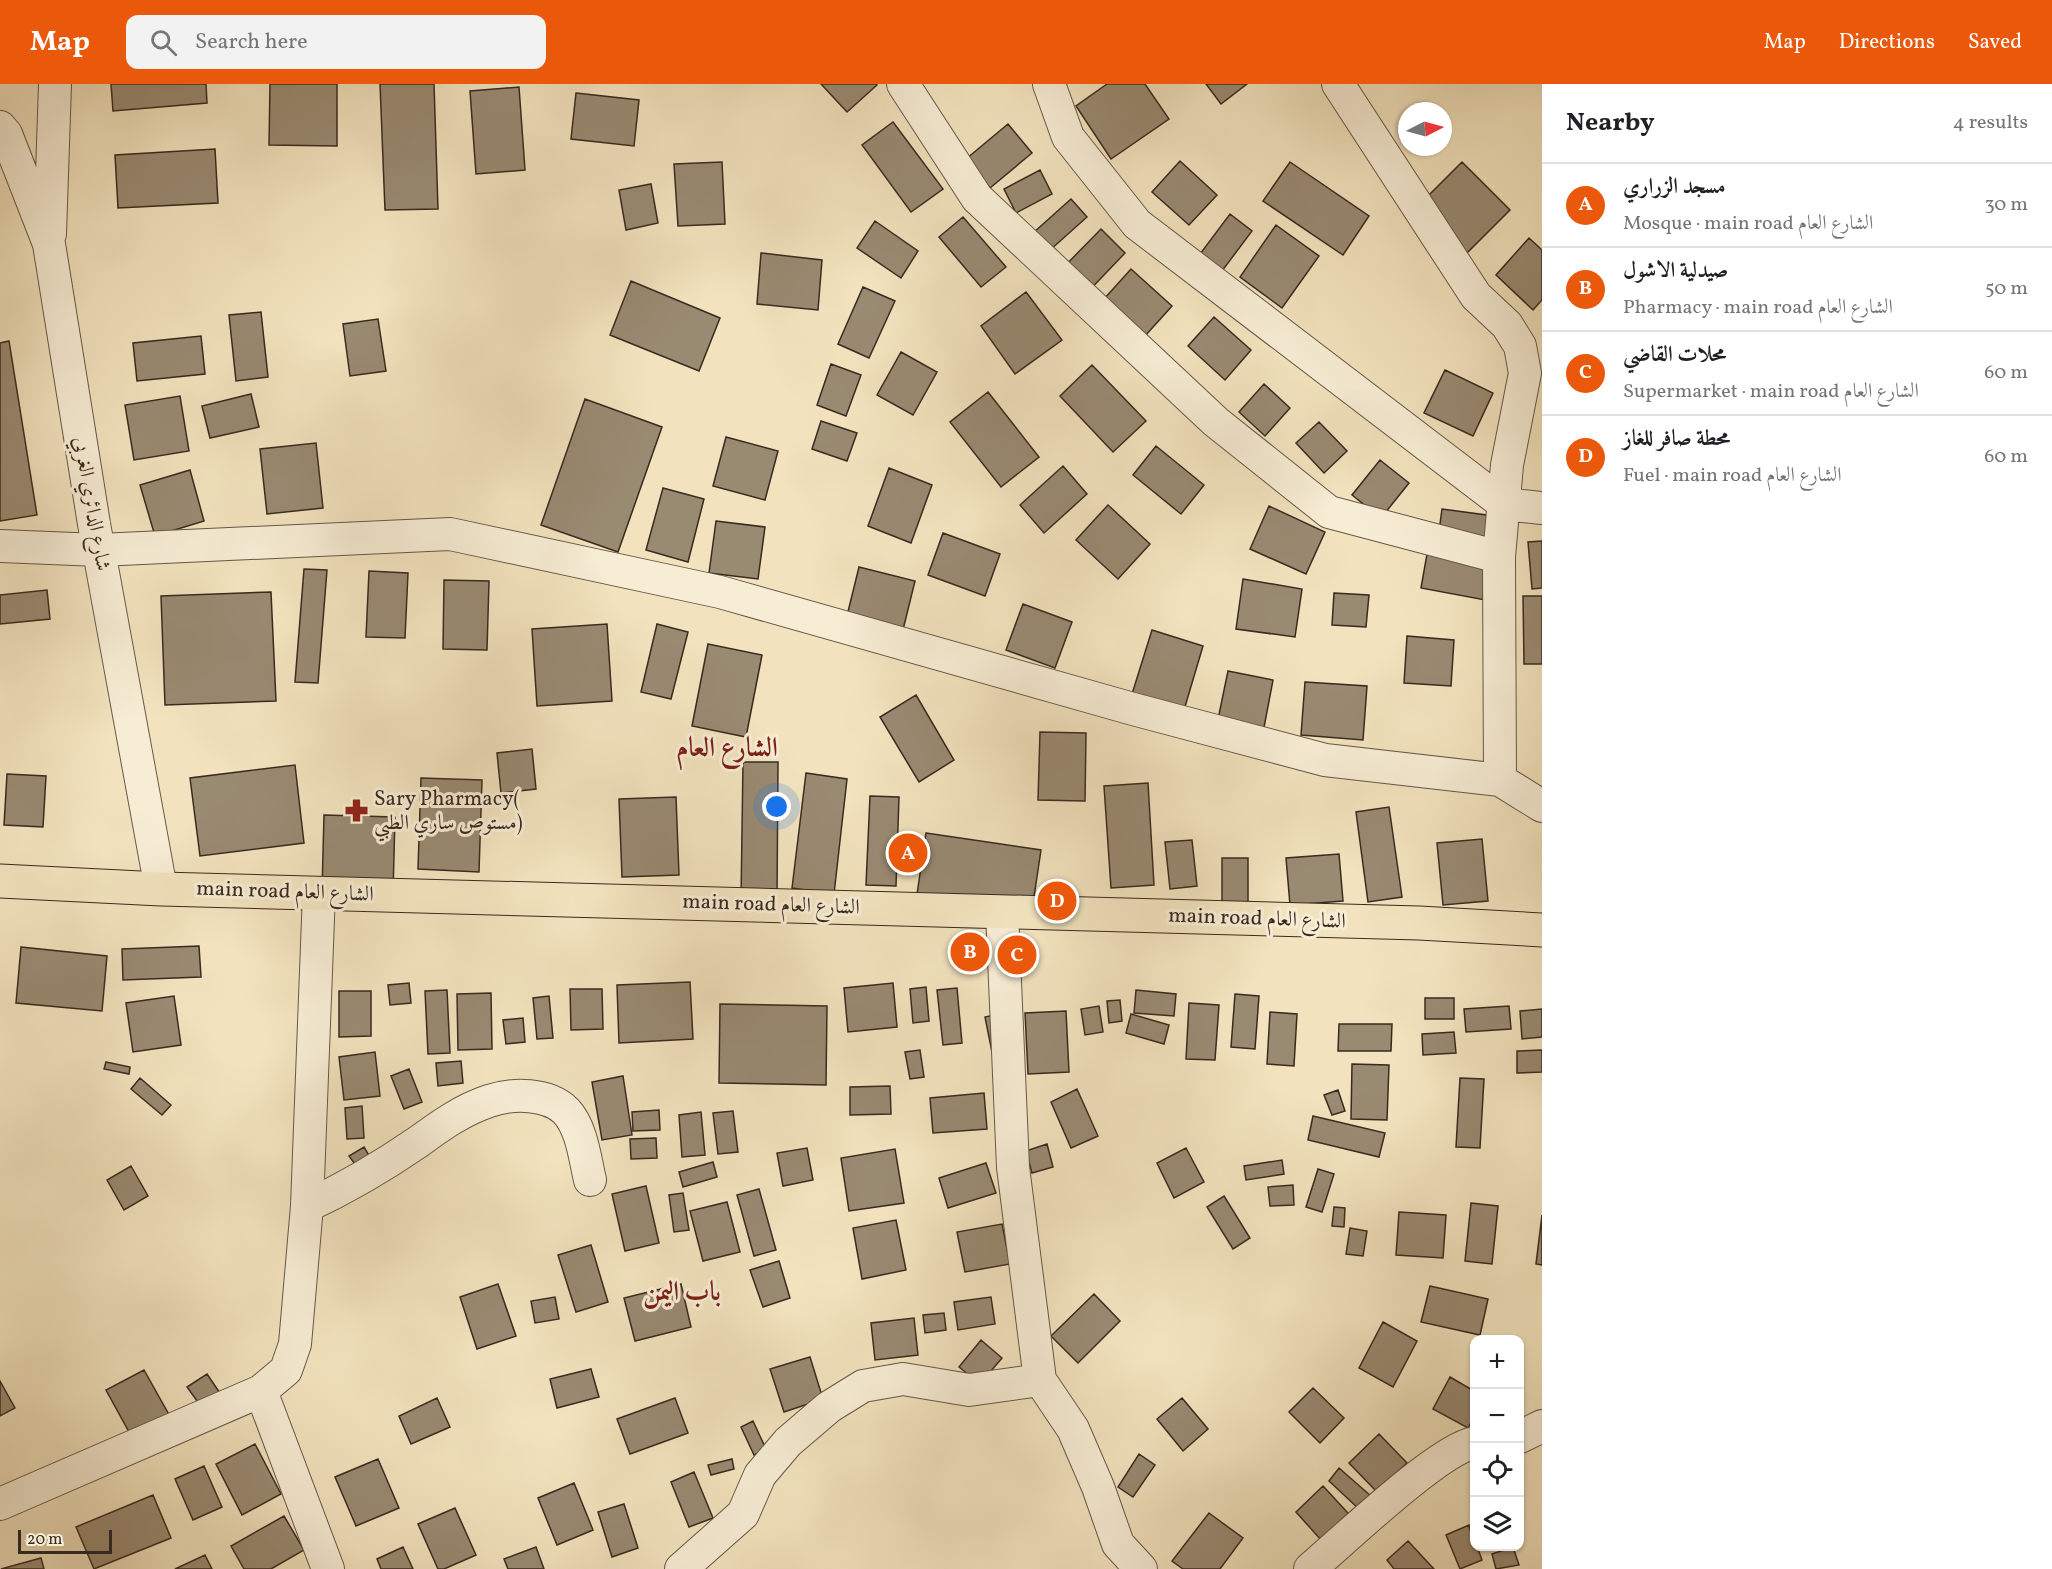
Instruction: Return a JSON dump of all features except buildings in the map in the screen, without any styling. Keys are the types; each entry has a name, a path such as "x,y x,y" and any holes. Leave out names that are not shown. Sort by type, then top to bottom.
{"main road":[{"name":"main road الشارع العام","path":"0,881 161,889 1407,923 1542,930"}],"street":[{"path":"50,244 55,84"},
{"path":"903,84 977,198 1216,422 1329,512 1499,557"},
{"path":"1049,84 1068,137 1137,224 1504,504 1542,508"},
{"path":"1338,84 1476,296 1508,325 1520,346 1525,373 1507,465 1499,557 1500,780"},
{"name":"شارع الدائري الغربي","path":"0,127 6,134 50,244 99,550 161,889"},
{"path":"0,546 99,550 450,534 720,592 1133,709 1325,759 1500,780 1542,806"},
{"path":"0,1504 261,1391 286,1370 295,1344 307,1206 319,893"},
{"path":"1002,912 1013,1167 1040,1380 1073,1429 1098,1487 1118,1544 1141,1569"},
{"path":"307,1206 369,1173 462,1113 490,1100 520,1097 549,1098 568,1113 581,1142 590,1180"},
{"path":"681,1569 743,1514 760,1475 788,1442 829,1407 863,1386 903,1379 969,1390 1040,1380"},
{"path":"261,1391 328,1569"},
{"path":"1524,1435 1542,1426"},
{"path":"1310,1569 1424,1472 1462,1445 1470,1444"}],"place":[{"name":"Sary Pharmacy( مستوص ساري الطبي)","path":"356,811"},
{"name":"مسجد الزراري","path":"908,853"},
{"name":"محطة صافر للغاز","path":"1057,901"},
{"name":"صيدلية الاشول","path":"970,952"},
{"name":"محلات القاضي","path":"1017,955"}],"district":[{"name":"الشارع العام","path":"727,749"},
{"name":"باب اليمن","path":"682,1293"}]}
